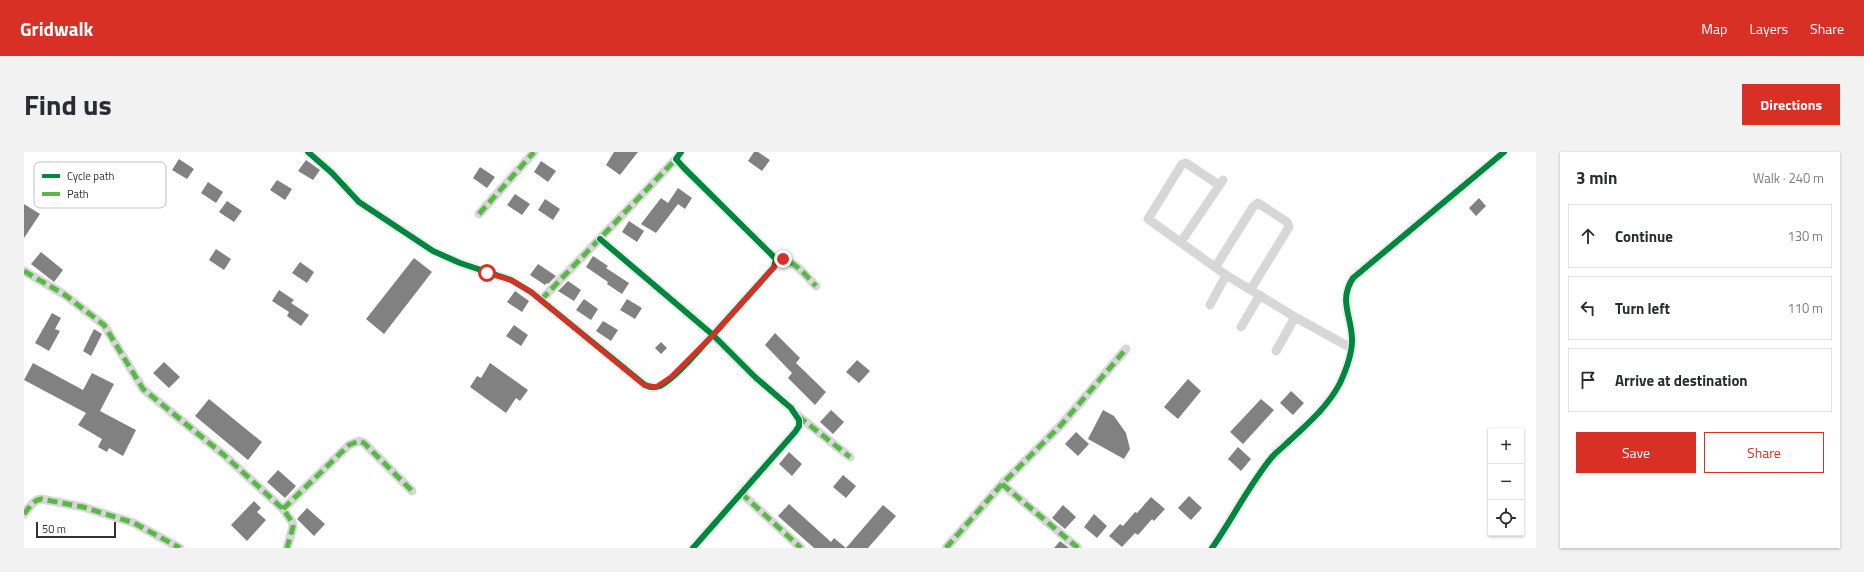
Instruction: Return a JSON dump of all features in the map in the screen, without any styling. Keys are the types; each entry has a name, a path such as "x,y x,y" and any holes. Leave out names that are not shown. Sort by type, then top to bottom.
{"street":[{"path":"308,152 332,173 359,202 433,251 460,263 511,280 531,292 644,385 650,387 660,386 671,377 713,335 774,267 776,261 770,251 739,222 679,155 542,300"},
{"path":"479,214 534,152"},
{"path":"1212,548 1258,474 1274,455 1320,412 1339,385 1347,366 1351,348 1351,334 1345,304 1345,294 1353,278 1504,152"},
{"path":"1181,242 1221,182 1186,163 1182,164 1148,219 1151,223 1251,290 1351,348"},
{"path":"1216,266 1253,206 1258,203 1270,210 1287,222 1289,227 1251,290"},
{"path":"600,239 713,335 755,377 796,414 850,457"},
{"path":"776,261 783,259 789,261 816,286"},
{"path":"24,270 65,295 104,325 143,389 224,455 283,509 292,522 293,527 287,548"},
{"path":"1210,305 1226,274"},
{"path":"1241,326 1260,295"},
{"path":"1276,351 1296,317"},
{"path":"946,548 1002,484 1061,425 1126,349"},
{"path":"693,548 795,432 799,426 799,420 796,414"},
{"path":"283,509 349,445 358,441 364,442 412,491"},
{"path":"1002,484 1078,548"},
{"path":"741,493 801,548"},
{"path":"24,514 36,499 83,507 134,523 180,548"}],"building":[{"path":"614,152 638,152 620,175 606,165"},
{"path":"754,152 758,152 770,160 762,171 748,161"},
{"path":"179,159 194,169 187,179 172,170"},
{"path":"306,160 320,170 313,180 298,171"},
{"path":"541,161 556,171 548,182 534,172"},
{"path":"480,167 495,177 487,188 473,178"},
{"path":"277,180 292,189 285,200 270,190"},
{"path":"208,182 223,192 216,203 201,193"},
{"path":"678,188 692,198 685,209 678,204 656,233 641,224 661,198 668,203"},
{"path":"515,194 530,204 522,215 507,205"},
{"path":"1479,198 1486,206 1476,216 1469,208"},
{"path":"545,199 560,209 553,220 538,210"},
{"path":"227,201 242,211 234,222 219,212"},
{"path":"24,204 40,214 24,238"},
{"path":"629,221 644,231 637,242 622,232"},
{"path":"216,249 231,259 224,270 209,260"},
{"path":"41,252 63,270 54,282 31,264"},
{"path":"593,256 608,266 606,268 629,283 622,294 607,284 608,282 586,267"},
{"path":"414,258 432,272 384,334 366,319"},
{"path":"300,262 314,272 307,283 292,273"},
{"path":"538,264 556,276 548,284 547,283 545,285 530,275"},
{"path":"568,281 581,290 574,301 558,291"},
{"path":"279,290 294,300 291,303 309,315 301,326 287,316 289,312 272,301"},
{"path":"515,291 529,301 522,312 507,302"},
{"path":"584,299 598,309 591,320 576,310"},
{"path":"627,299 642,308 635,319 620,310"},
{"path":"52,313 61,318 55,329 60,331 49,351 35,343"},
{"path":"603,321 618,330 611,341 596,331"},
{"path":"514,325 528,335 521,346 506,336"},
{"path":"94,329 102,334 91,356 83,351"},
{"path":"775,333 800,358 796,363 826,392 815,405 788,378 792,373 765,345"},
{"path":"661,342 667,348 661,354 655,348"},
{"path":"857,360 870,371 859,383 846,372"},
{"path":"164,362 180,377 169,388 153,373"},
{"path":"33,363 83,390 92,373 114,384 100,411 136,430 123,456 109,448 107,452 98,447 102,439 78,425 86,413 24,380"},
{"path":"490,363 528,390 520,401 516,398 506,413 470,387 477,376 481,378"},
{"path":"1188,379 1201,391 1178,419 1164,407"},
{"path":"1291,391 1304,403 1293,415 1280,403"},
{"path":"209,399 262,442 248,460 195,416"},
{"path":"1261,399 1274,410 1243,444 1230,432"},
{"path":"831,410 844,422 833,434 820,422"},
{"path":"1103,410 1114,416 1126,433 1130,449 1124,459 1088,439"},
{"path":"1076,432 1089,444 1078,456 1065,444"},
{"path":"1238,447 1251,459 1241,471 1228,459"},
{"path":"789,452 802,464 792,476 779,464"},
{"path":"278,470 296,486 285,498 267,482"},
{"path":"843,475 856,486 846,498 833,487"},
{"path":"1189,496 1202,508 1191,520 1178,508"},
{"path":"1151,497 1165,509 1154,521 1152,519 1138,535 1135,533 1122,547 1109,536 1120,524 1123,526 1135,512 1137,513"},
{"path":"254,501 261,508 257,512 266,520 247,541 231,525"},
{"path":"789,504 831,542 834,538 846,548 814,548 778,516"},
{"path":"883,505 896,516 868,548 846,548"},
{"path":"1063,505 1076,517 1065,529 1052,518"},
{"path":"307,508 325,524 314,536 297,519"},
{"path":"1094,514 1107,526 1097,538 1084,527"},
{"path":"1060,541 1069,548 1054,548"}],"marked path":[{"path":"479,214 534,152"},
{"path":"541,300 676,159"},
{"path":"776,261 782,260 793,264 816,286"},
{"path":"24,271 65,295 104,325 143,389 224,455 283,509 292,522 293,527 287,548"},
{"path":"946,548 1002,484 1061,425 1126,349"},
{"path":"798,416 850,457"},
{"path":"283,509 349,445 359,441 364,443 412,491"},
{"path":"1002,484 1078,548"},
{"path":"741,493 801,548"},
{"path":"24,514 33,503 41,499 83,507 134,523 180,548"}],"cycle path":[{"path":"308,152 332,173 359,202 433,251 460,263 511,280 531,292 645,385 652,387 660,386 681,370 713,335 600,239"},
{"path":"681,152 676,159 776,259 774,267 713,335 755,377 791,408 799,420 799,426 795,432 693,548"},
{"path":"1212,548 1248,490 1264,468 1275,454 1323,408 1340,383 1352,346 1346,301 1349,286 1353,278 1504,152"}],"route":[{"path":"487,273 520,284 581,332 644,385 656,387 660,386 671,377 713,335 770,272 776,261 783,259"}]}
